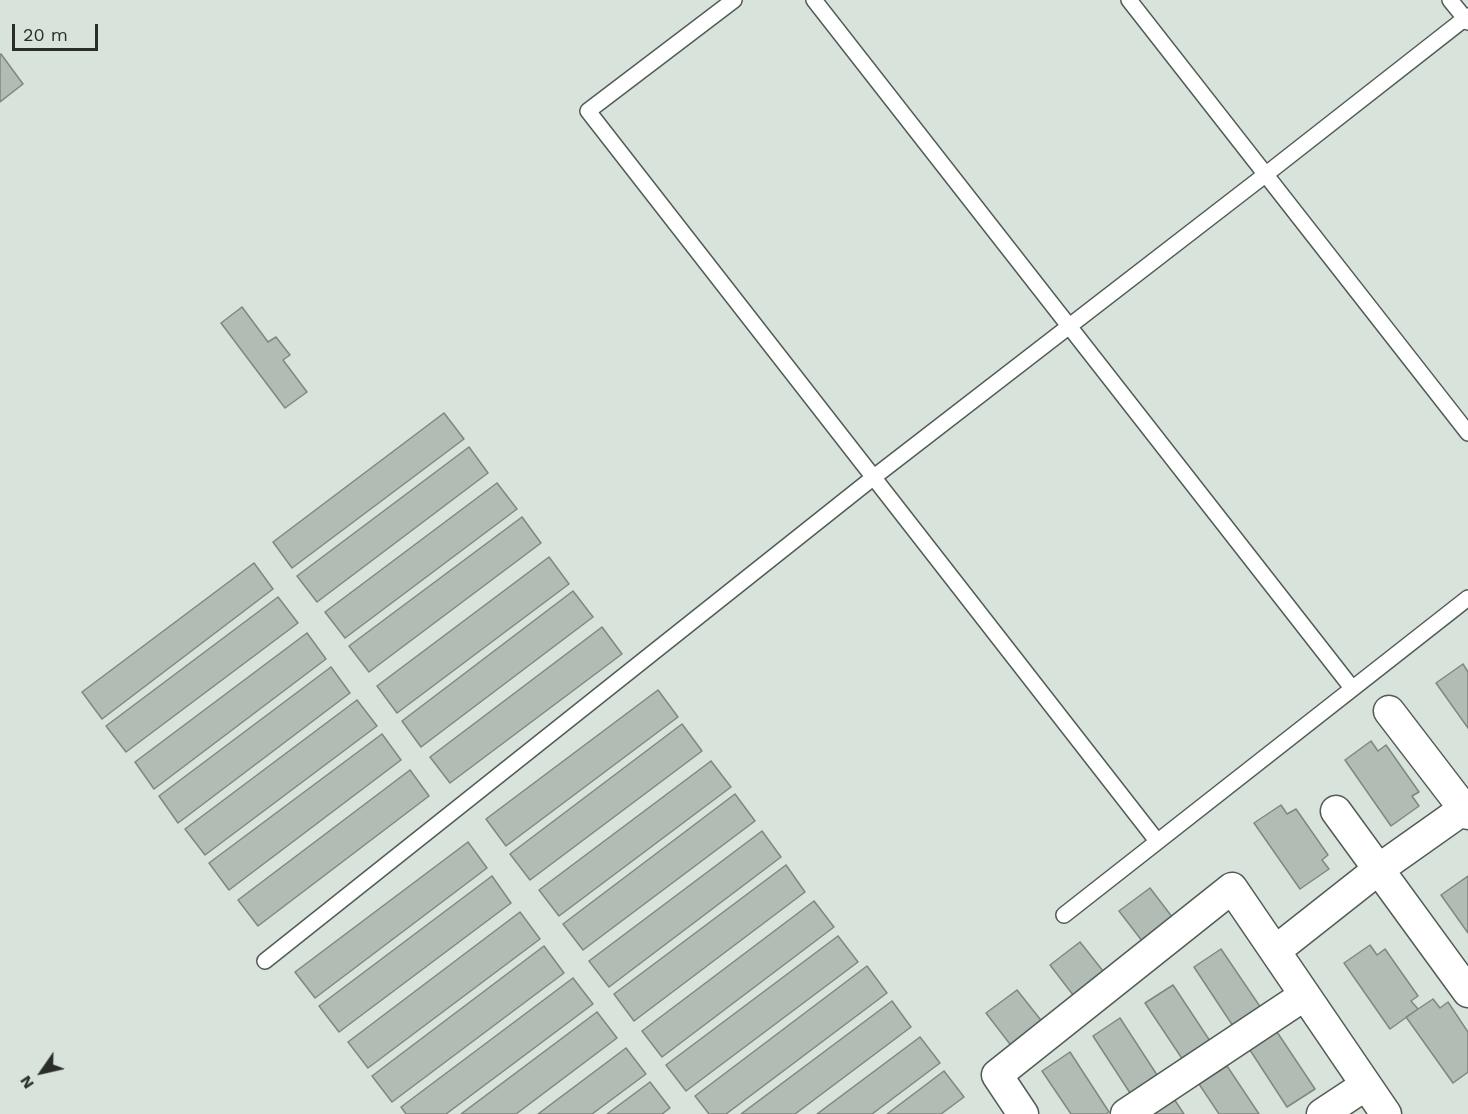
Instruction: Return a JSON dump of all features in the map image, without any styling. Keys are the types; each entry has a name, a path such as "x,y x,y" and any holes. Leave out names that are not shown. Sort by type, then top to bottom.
{"street":[{"path":"1275,951 1378,869 1467,810 1389,711"},
{"path":"1336,811 1468,992"},
{"path":"1023,1114 997,1075 1232,888 1386,1114"},
{"path":"1126,1114 1305,995"},
{"path":"1322,1114 1366,1085"}],"lane":[{"path":"734,0 588,111 1157,841"},
{"path":"813,0 1352,688"},
{"path":"1129,0 1468,434"},
{"path":"265,961 874,477 1467,19 1450,0"},
{"path":"1064,915 1468,598"}],"building":[{"path":"0,55 23,84 0,102"},
{"path":"242,307 268,342 276,337 290,355 283,360 307,392 285,408 221,323"},
{"path":"444,413 464,439 292,568 273,542"},
{"path":"469,447 488,473 317,602 297,576"},
{"path":"497,483 517,509 345,638 325,612"},
{"path":"522,517 541,543 369,672 349,646"},
{"path":"549,557 569,584 397,713 377,686"},
{"path":"254,563 273,589 102,719 82,692"},
{"path":"573,591 593,617 421,747 402,721"},
{"path":"278,597 298,623 126,752 106,726"},
{"path":"602,627 622,654 450,783 430,757"},
{"path":"307,633 326,659 154,789 135,762"},
{"path":"1463,664 1468,672 1468,728 1436,683"},
{"path":"331,667 350,693 178,823 159,796"},
{"path":"658,690 678,717 506,846 486,819"},
{"path":"357,700 377,726 205,855 185,829"},
{"path":"682,724 702,751 530,880 510,854"},
{"path":"382,734 401,760 229,890 209,863"},
{"path":"1371,741 1378,751 1386,745 1419,792 1412,796 1419,806 1391,826 1345,760"},
{"path":"711,761 731,787 559,916 539,890"},
{"path":"410,770 429,796 258,926 238,900"},
{"path":"735,794 755,821 583,950 563,924"},
{"path":"1281,805 1287,814 1296,809 1328,855 1322,860 1329,869 1300,889 1254,823"},
{"path":"762,831 781,857 609,987 589,961"},
{"path":"468,842 487,868 315,998 295,972"},
{"path":"786,865 805,892 634,1021 614,994"},
{"path":"492,876 511,903 339,1032 319,1006"},
{"path":"1468,876 1468,933 1441,895"},
{"path":"1150,888 1176,922 1146,946 1119,911"},
{"path":"814,901 834,927 662,1057 642,1031"},
{"path":"520,912 540,939 368,1068 348,1042"},
{"path":"838,936 858,962 686,1091 666,1065"},
{"path":"1080,942 1107,976 1077,1000 1050,965"},
{"path":"1370,945 1377,955 1385,949 1418,996 1411,1001 1418,1009 1390,1029 1344,963"},
{"path":"544,946 564,973 392,1102 372,1076"},
{"path":"1221,949 1261,1008 1233,1026 1194,967"},
{"path":"867,966 887,993 726,1114 709,1114 695,1096"},
{"path":"573,978 593,1004 446,1114 406,1114 401,1107"},
{"path":"1173,985 1212,1044 1185,1063 1145,1003"},
{"path":"1017,990 1044,1024 1013,1048 986,1013"},
{"path":"1433,999 1440,1008 1448,1002 1468,1032 1468,1072 1453,1083 1406,1017"},
{"path":"892,1001 911,1027 795,1114 741,1114"},
{"path":"597,1012 617,1038 516,1114 461,1114"},
{"path":"1120,1018 1159,1078 1132,1096 1093,1036"},
{"path":"1275,1029 1315,1089 1287,1107 1248,1047"},
{"path":"920,1037 940,1063 872,1114 817,1114"},
{"path":"626,1048 646,1074 592,1114 538,1114"},
{"path":"1070,1052 1109,1112 1106,1114 1071,1114 1042,1071"},
{"path":"1227,1066 1259,1114 1219,1114 1199,1084"},
{"path":"944,1071 964,1097 941,1114 887,1114"},
{"path":"650,1082 670,1108 662,1114 607,1114"},
{"path":"1174,1099 1184,1114 1151,1114"}]}
